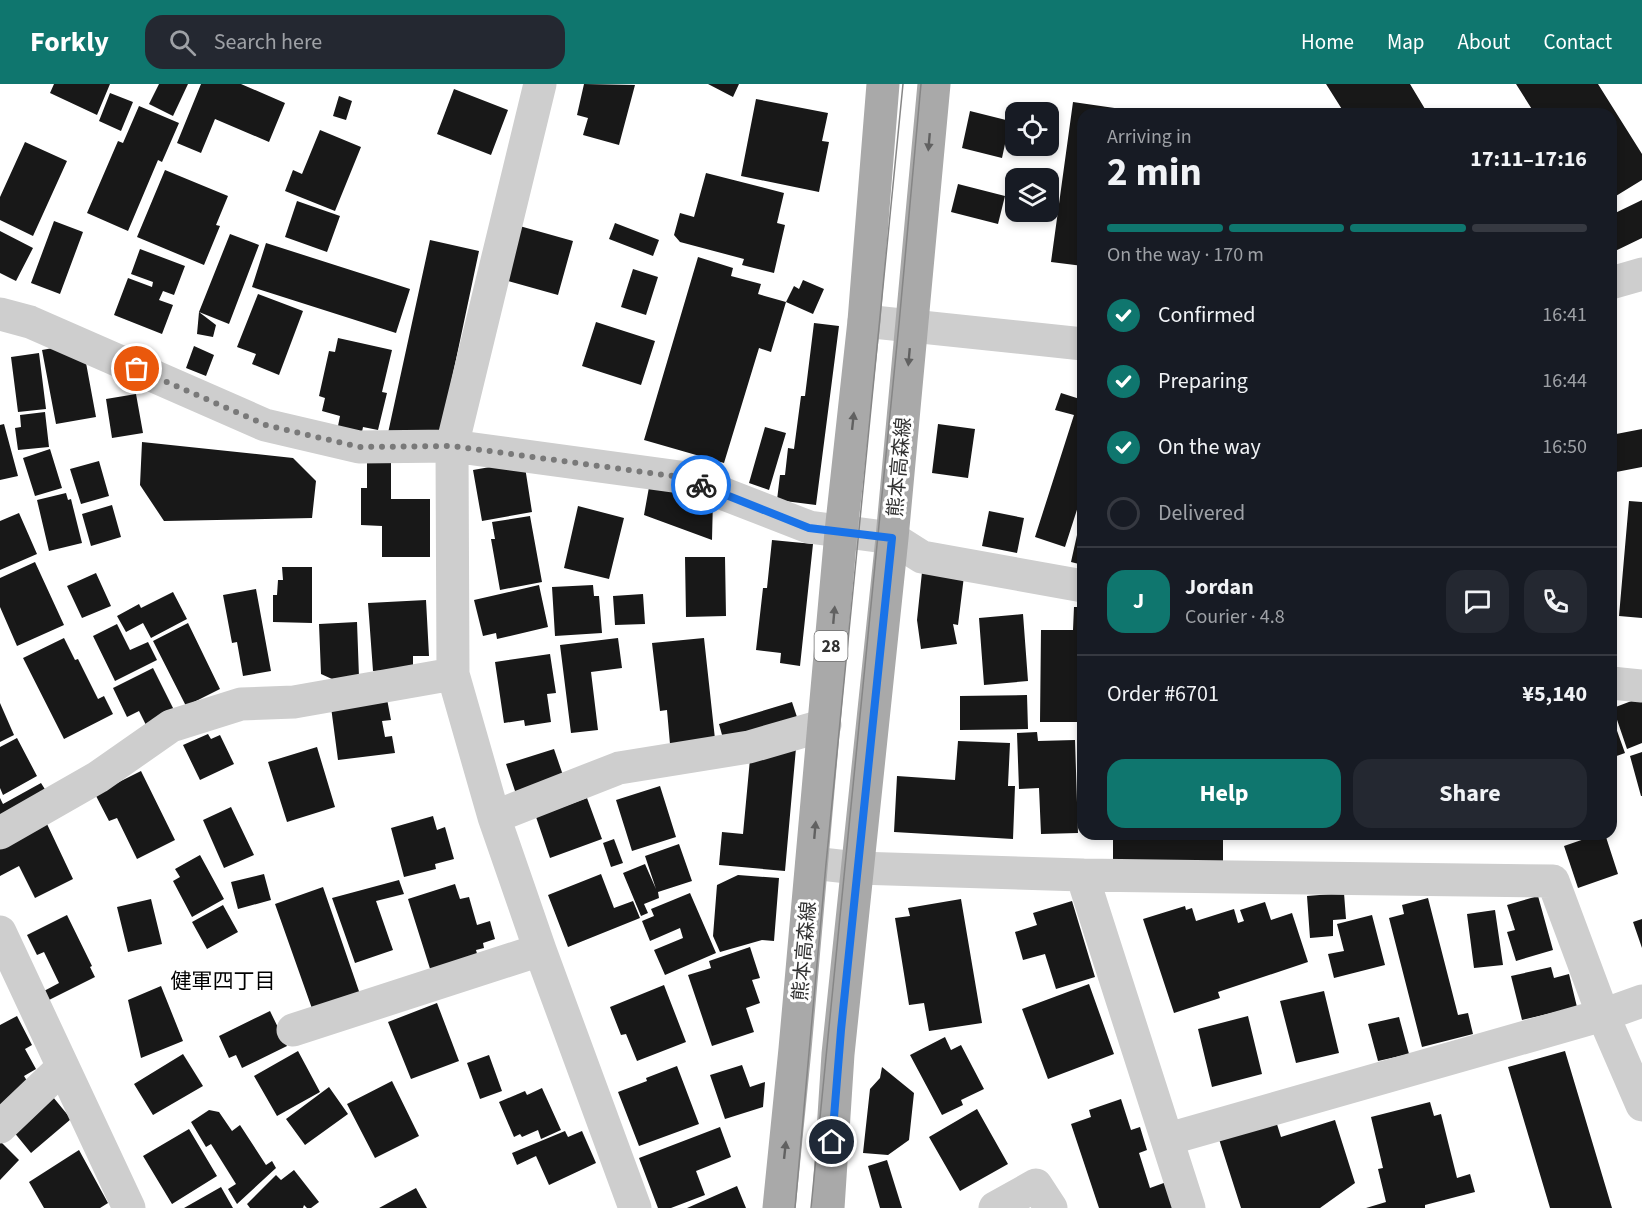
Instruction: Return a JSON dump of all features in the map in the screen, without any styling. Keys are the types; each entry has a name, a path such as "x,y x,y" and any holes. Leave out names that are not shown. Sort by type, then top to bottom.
{"main road":[{"name":"熊本高森線","path":"779,1208 841,532 864,321 882,84"},
{"name":"熊本高森線","path":"828,1208 838,1053 892,538 934,84"}],"street":[{"path":"540,84 452,446 453,674 494,817 540,950 635,1208"},
{"path":"0,314 30,322 266,425 359,447 452,446 680,477 809,528 892,538 922,557 1077,585"},
{"path":"864,321 1077,343"},
{"path":"0,833 98,777 171,726 241,704 294,702 453,674"},
{"path":"1617,684 1642,686"},
{"path":"494,817 619,768 749,747 825,725"},
{"path":"812,863 857,868 1082,874 1553,881 1603,1015 1642,1105"},
{"path":"1082,874 1189,1208"},
{"path":"0,932 129,1208"},
{"path":"293,1030 540,950"},
{"path":"1168,1139 1603,1015 1642,1001"},
{"path":"0,1127 63,1067"},
{"path":"995,1208 1036,1185 1051,1208"}],"building":[{"path":"54,84 110,84 97,115 50,93"},
{"path":"159,84 188,84 173,116 149,104"},
{"path":"201,84 241,84 285,103 269,142 215,119 201,153 177,143"},
{"path":"584,84 635,85 619,145 583,135 588,118 577,115"},
{"path":"708,84 739,84 733,97"},
{"path":"1326,84 1410,84 1424,108 1341,108"},
{"path":"1516,84 1598,84 1613,108 1531,108"},
{"path":"454,89 508,110 491,155 437,134"},
{"path":"110,93 133,102 121,131 99,121"},
{"path":"339,96 352,101 346,120 333,116"},
{"path":"756,99 828,113 822,141 829,142 819,192 741,176"},
{"path":"1073,102 1114,108 1077,108 1077,265 1051,262 1056,222 1059,222 1059,204"},
{"path":"139,106 179,123 162,162 158,160 128,231 87,213 118,141 123,143"},
{"path":"970,111 1005,120 1005,144 1002,158 962,148"},
{"path":"1617,114 1642,154 1642,180 1617,195"},
{"path":"320,130 361,147 335,211 285,191 293,170 302,174"},
{"path":"25,142 67,161 33,236 0,220 0,197"},
{"path":"165,170 228,196 216,225 220,226 204,265 137,237"},
{"path":"706,173 784,193 777,223 785,225 774,273 742,265 744,259 680,242 674,235 680,213 694,217"},
{"path":"958,184 1005,196 998,224 951,212"},
{"path":"1642,200 1642,238 1617,250 1617,212"},
{"path":"297,201 340,216 327,252 285,237"},
{"path":"54,221 83,232 60,294 31,283"},
{"path":"615,223 659,240 653,256 609,239"},
{"path":"516,225 573,241 558,295 501,279"},
{"path":"0,231 33,248 16,281 0,273"},
{"path":"230,234 259,245 229,324 199,312"},
{"path":"430,240 479,251 440,435 388,433"},
{"path":"266,243 410,289 396,333 252,287"},
{"path":"140,249 185,266 174,295 163,291 159,300 173,305 162,334 114,315 128,278 152,287 153,282 131,274"},
{"path":"698,257 733,268 731,276 761,284 758,294 786,302 771,352 759,348 724,463 644,440"},
{"path":"633,269 658,277 646,315 621,307"},
{"path":"803,280 824,289 813,314 786,302 794,286 799,289"},
{"path":"258,294 303,311 279,375 252,364 256,354 237,347"},
{"path":"199,312 216,325 213,337 197,334"},
{"path":"596,322 655,341 641,385 582,366"},
{"path":"814,323 839,326 816,505 777,500 780,475 785,475 788,448 794,449 801,396 805,396"},
{"path":"338,338 392,350 382,392 387,393 378,430 363,427 362,432 338,426 340,416 322,411 325,398 319,396 329,351 335,352"},
{"path":"64,346 84,352 96,417 56,424 42,350"},
{"path":"194,346 214,355 206,376 186,368"},
{"path":"39,353 46,409 18,412 11,357"},
{"path":"1061,393 1077,398 1077,510 1065,547 1035,537 1074,415 1055,410"},
{"path":"136,394 143,433 112,438 106,399"},
{"path":"45,412 49,447 18,450 15,428 21,427 20,415"},
{"path":"4,424 18,476 0,480 0,425"},
{"path":"938,424 975,429 968,478 932,473"},
{"path":"765,427 786,433 769,490 749,483"},
{"path":"1642,429 1642,467 1617,472 1617,434"},
{"path":"142,442 293,458 316,481 312,518 164,521 140,485"},
{"path":"50,449 62,488 35,496 23,458"},
{"path":"99,461 109,496 81,504 70,469"},
{"path":"367,463 391,463 391,499 430,499 430,557 382,557 382,526 361,525 361,488 367,488"},
{"path":"513,463 525,467 532,512 482,521 473,470"},
{"path":"651,476 713,499 712,540 644,515"},
{"path":"66,493 68,500 71,499 82,543 49,551 37,500"},
{"path":"1629,501 1642,502 1642,618 1619,616"},
{"path":"112,505 121,537 91,546 82,514"},
{"path":"578,506 624,518 609,579 564,568"},
{"path":"989,511 1024,518 1017,553 982,546"},
{"path":"19,513 37,554 0,570 0,521"},
{"path":"530,516 542,582 500,590 491,539 495,539 492,522"},
{"path":"1077,535 1077,564 1071,562"},
{"path":"772,540 813,544 800,666 780,663 781,653 756,650 763,588 767,588"},
{"path":"685,557 725,557 726,616 686,617"},
{"path":"35,562 64,625 17,646 0,607 0,578"},
{"path":"282,567 312,567 312,623 273,622 273,595 277,595 278,580 283,580"},
{"path":"922,572 964,576 958,625 953,624 957,644 921,649 917,620"},
{"path":"96,573 111,606 82,618 67,586"},
{"path":"539,585 548,627 497,639 496,633 483,636 474,600"},
{"path":"593,585 594,596 599,596 602,633 555,636 552,587"},
{"path":"256,589 271,671 243,676 237,642 232,643 223,595"},
{"path":"173,592 187,619 151,638 143,623 126,632 117,616 139,604 141,608"},
{"path":"643,594 645,624 615,625 613,596"},
{"path":"426,600 429,656 413,656 413,669 373,671 368,603"},
{"path":"1074,607 1077,607 1077,722 1040,722 1041,630 1073,630"},
{"path":"1023,614 1028,681 984,685 979,618"},
{"path":"357,622 359,677 332,679 321,674 319,624"},
{"path":"188,623 220,689 186,706 153,641"},
{"path":"117,624 130,650 148,642 157,660 115,681 93,636"},
{"path":"64,638 75,660 78,659 98,699 104,696 113,714 64,739 23,658"},
{"path":"618,638 622,668 591,672 598,730 571,733 560,645"},
{"path":"704,638 715,739 670,744 667,710 660,711 652,643"},
{"path":"550,654 556,693 547,694 551,722 525,726 524,720 504,723 495,662"},
{"path":"153,668 175,712 147,727 139,711 127,717 113,688"},
{"path":"1027,695 1028,729 960,730 960,696"},
{"path":"1642,697 1642,743 1627,749 1617,720 1617,706"},
{"path":"387,699 391,720 382,721 385,737 392,736 395,753 338,760 331,707"},
{"path":"792,702 798,720 724,742 719,724"},
{"path":"0,703 14,735 0,742"},
{"path":"1617,731 1625,753 1617,756"},
{"path":"1037,732 1038,741 1075,740 1077,833 1041,834 1039,788 1019,789 1017,733"},
{"path":"208,734 211,739 220,735 234,764 200,780 183,745"},
{"path":"17,738 37,776 3,795 0,788 0,747"},
{"path":"958,741 1010,743 1008,786 1015,786 1013,839 894,832 897,776 955,780"},
{"path":"317,747 335,807 287,822 268,762"},
{"path":"796,748 785,871 719,865 722,832 743,834 750,759"},
{"path":"554,749 566,784 518,800 506,764"},
{"path":"1642,752 1642,796 1641,796 1630,756"},
{"path":"141,771 175,840 137,859 117,818 109,821 95,794"},
{"path":"41,783 48,794 0,821 0,798 3,804"},
{"path":"660,786 676,837 632,851 616,800"},
{"path":"587,798 602,839 550,858 536,817"},
{"path":"231,807 254,855 224,868 203,820"},
{"path":"433,816 437,830 445,827 454,859 435,864 436,869 404,877 391,828"},
{"path":"47,824 73,879 35,898 19,866 0,876 0,847"},
{"path":"614,839 623,863 611,867 603,843"},
{"path":"1113,840 1223,840 1223,864 1113,864"},
{"path":"1582,840 1607,840 1618,874 1578,888 1564,846"},
{"path":"679,844 692,881 658,892 659,898 644,904 648,913 641,916 623,873 645,864 656,889 645,856"},
{"path":"200,855 224,899 192,917 173,881 180,877 175,869"},
{"path":"264,874 271,900 238,909 231,882"},
{"path":"601,874 614,908 633,901 640,918 568,947 548,895"},
{"path":"738,875 779,878 774,941 762,940 720,952 713,936 717,885"},
{"path":"399,880 404,894 376,901 393,950 355,963 332,898"},
{"path":"455,884 460,899 469,897 477,925 490,921 495,939 483,943 484,948 476,950 479,961 432,975 408,899"},
{"path":"323,887 362,1000 315,1017 275,904"},
{"path":"690,893 716,953 665,975 654,950 683,938 680,928 650,941 642,921 654,916 651,909"},
{"path":"1344,893 1346,919 1333,920 1333,936 1310,938 1307,896"},
{"path":"1538,896 1553,950 1516,961 1507,932 1515,930 1507,905"},
{"path":"1428,898 1458,1015 1468,1013 1473,1034 1422,1047 1389,918 1404,914 1402,905"},
{"path":"151,899 162,944 128,952 117,907"},
{"path":"961,899 982,1023 929,1031 924,1003 909,1005 895,918 910,916 908,908"},
{"path":"1072,901 1095,977 1056,989 1045,954 1023,960 1015,932 1037,925 1033,913"},
{"path":"1265,902 1271,920 1292,913 1308,962 1218,992 1220,998 1174,1013 1143,919 1185,906 1186,910 1192,908 1196,921 1234,909 1238,923 1244,921 1240,910"},
{"path":"223,905 238,932 207,949 192,922"},
{"path":"1495,910 1503,965 1474,968 1467,914"},
{"path":"67,915 95,977 49,1000 44,991 59,983 44,952 37,955 27,935"},
{"path":"1372,915 1385,965 1334,978 1328,954 1344,951 1337,924"},
{"path":"1642,919 1642,948 1633,922"},
{"path":"750,947 760,978 752,980 760,1003 746,1008 754,1032 712,1046 688,975 711,968 709,961"},
{"path":"1551,967 1554,978 1569,974 1577,1007 1522,1020 1511,976"},
{"path":"1089,984 1114,1054 1048,1079 1022,1009"},
{"path":"664,985 686,1042 637,1061 626,1034 621,1035 610,1007"},
{"path":"161,986 183,1041 141,1058 128,1000"},
{"path":"1324,991 1339,1053 1296,1063 1280,1001"},
{"path":"437,1003 459,1061 411,1079 388,1022"},
{"path":"270,1011 287,1046 242,1068 236,1055 229,1058 219,1036"},
{"path":"17,1016 32,1045 25,1049 36,1069 24,1076 32,1089 0,1106 0,1025"},
{"path":"1248,1016 1262,1074 1212,1087 1198,1029"},
{"path":"1399,1017 1409,1054 1378,1061 1368,1024"},
{"path":"945,1037 951,1050 961,1045 984,1089 961,1100 963,1105 942,1115 910,1055"},
{"path":"298,1051 320,1092 277,1116 254,1076"},
{"path":"1565,1051 1612,1208 1550,1208 1508,1067"},
{"path":"183,1054 203,1086 153,1115 134,1084"},
{"path":"489,1055 502,1091 480,1099 467,1063"},
{"path":"742,1065 750,1087 765,1082 763,1107 725,1119 710,1075"},
{"path":"677,1066 699,1124 639,1146 618,1092"},
{"path":"882,1067 914,1093 909,1140 888,1155 863,1153 870,1089 880,1078"},
{"path":"392,1081 419,1136 375,1158 347,1104"},
{"path":"329,1087 348,1114 305,1145 286,1119"},
{"path":"542,1088 561,1130 541,1139 538,1130 522,1137 520,1134 514,1137 499,1102 525,1091 527,1095"},
{"path":"53,1097 71,1119 31,1153 13,1131"},
{"path":"1121,1099 1131,1130 1140,1127 1147,1150 1139,1153 1150,1188 1172,1180 1175,1208 1099,1208 1071,1124 1091,1117 1089,1110"},
{"path":"1430,1102 1434,1116 1441,1114 1457,1178 1470,1174 1475,1192 1425,1205 1425,1208 1366,1208 1386,1202 1378,1169 1383,1168 1371,1117"},
{"path":"977,1109 1008,1164 960,1191 929,1137"},
{"path":"209,1110 219,1112 232,1131 240,1125 266,1165 272,1161 276,1168 237,1204 228,1189 236,1184 211,1144 206,1147 191,1122"},
{"path":"1275,1118 1281,1137 1335,1120 1355,1183 1320,1208 1241,1208 1218,1136"},
{"path":"720,1127 731,1157 696,1171 705,1195 671,1208 658,1208 639,1158"},
{"path":"189,1129 217,1176 172,1204 143,1156"},
{"path":"565,1131 568,1137 582,1131 596,1163 549,1185 536,1156 517,1165 512,1153"},
{"path":"0,1143 19,1160 0,1180"},
{"path":"79,1150 108,1203 100,1208 44,1208 29,1182"},
{"path":"887,1160 902,1208 880,1208 868,1166"},
{"path":"294,1170 319,1202 311,1208 304,1205 303,1208 250,1208 247,1204 276,1175 281,1180"},
{"path":"737,1186 746,1208 687,1208"},
{"path":"221,1187 233,1208 184,1208"},
{"path":"416,1188 427,1208 379,1208"}],"tram line":[{"path":"795,1208 826,864 903,84"},
{"path":"811,1208 921,84"}],"way so far":[{"path":"137,369 266,425 359,447 452,446 680,477 701,485"}],"district":[{"name":"健軍四丁目","path":"223,981"}],"route":[{"path":"701,485 809,528 892,538 838,1053 832,1142"}]}
